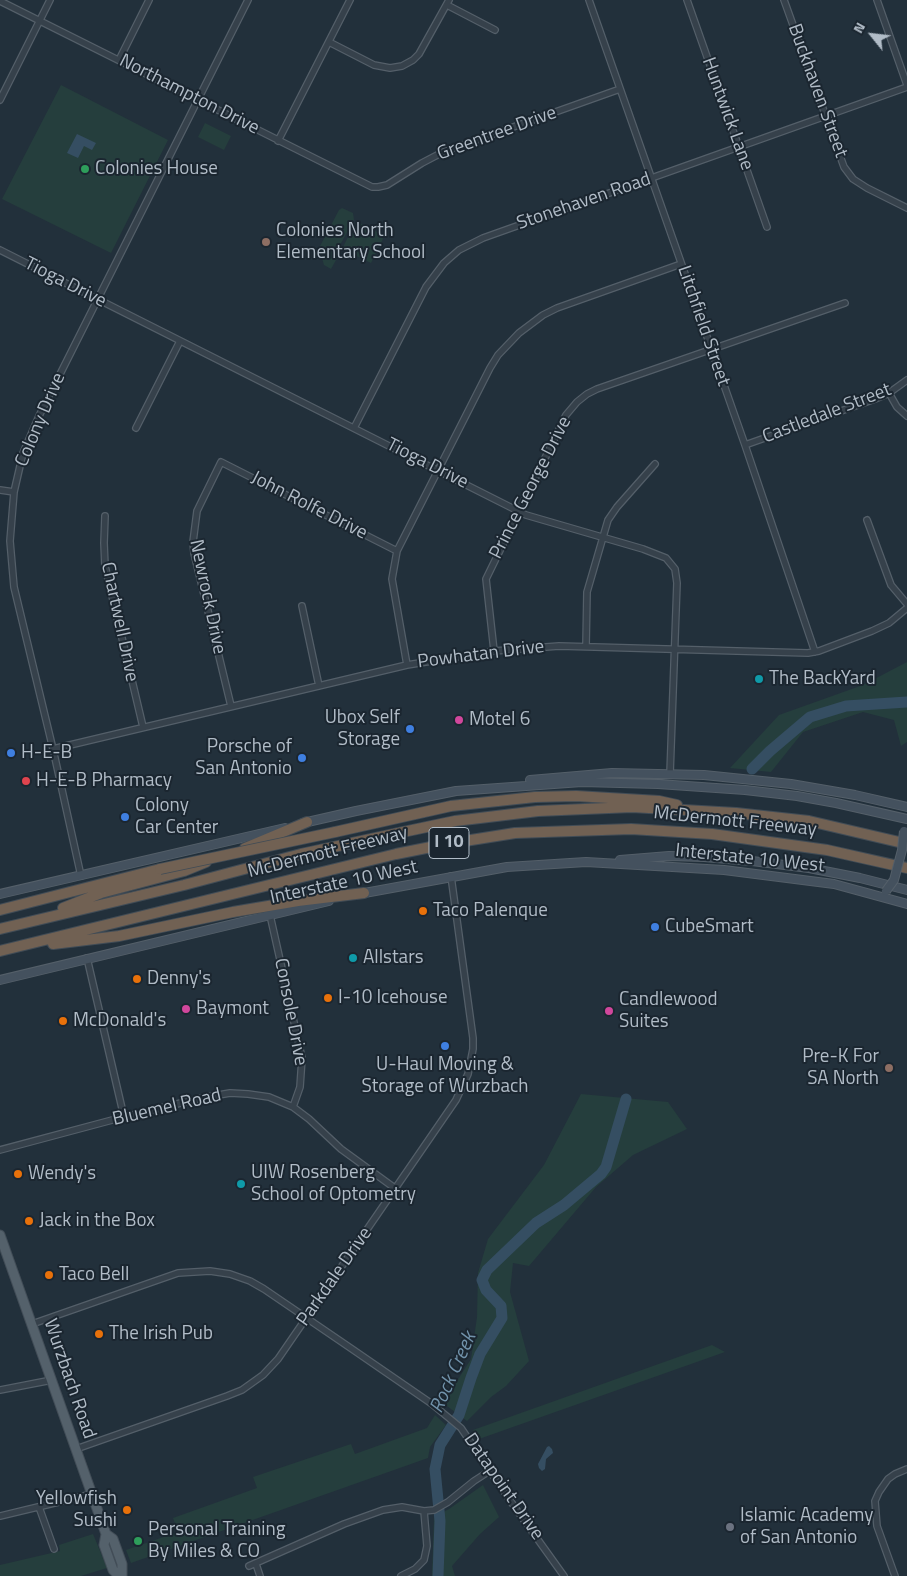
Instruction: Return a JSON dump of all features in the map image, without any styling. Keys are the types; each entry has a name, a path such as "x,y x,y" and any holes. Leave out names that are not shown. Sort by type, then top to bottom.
{"highway":[{"path":"0,910 160,869 451,806 535,797 576,796 659,801 705,810"},
{"name":"McDermott Freeway","path":"0,929 175,887 301,854 455,821 538,811 632,807 705,810 809,821 907,844"},
{"path":"12,926 101,893 184,871 272,838 307,822"},
{"name":"McDermott Freeway","path":"0,951 396,854 516,833 631,829 712,834 827,850 907,868"},
{"path":"17,947 119,936 233,912 298,901 364,893"}],"main road":[{"path":"0,894 356,810 504,782 564,776 612,773 726,777 791,784 855,794 907,807"},
{"path":"473,788 582,782 716,788 797,796 907,820"},
{"path":"870,894 879,894 886,891 894,880 902,850 904,831 900,823 892,816"},
{"path":"586,862 669,856 752,860 809,868 907,890"},
{"name":"Interstate 10 West","path":"0,980 364,893 507,867 586,862 745,873 834,884 907,904"},
{"name":"Wurzbach Road","path":"0,1235 106,1534 113,1539 122,1564 120,1576"}],"street":[{"path":"0,100 50,0"},
{"path":"119,60 149,0"},
{"name":"Colony Drive","path":"81,876 14,587 10,541 14,492 23,453 31,434 248,0"},
{"path":"278,141 350,0"},
{"name":"Litchfield Street","path":"589,0 745,445 815,652"},
{"name":"Huntwick Lane","path":"686,0 767,227"},
{"name":"Buckhaven Street","path":"784,0 838,154 850,175 868,188 907,208"},
{"path":"877,0 907,86"},
{"name":"Northampton Drive","path":"0,1 278,141 372,187 378,188"},
{"path":"329,42 374,65 390,68 402,66 419,54 448,2 495,30"},
{"name":"Stonehaven Road","path":"354,428 426,287 444,263 459,250 483,238 907,86"},
{"name":"Greentree Drive","path":"378,188 387,186 443,152 620,89"},
{"name":"Tioga Drive","path":"0,250 526,515 656,553 666,558 673,566 676,583 670,774"},
{"path":"408,665 392,579 397,551 490,368 519,333 537,319 557,308 681,264"},
{"name":"Prince George Drive","path":"494,651 486,579 566,416 577,402 597,390 845,303"},
{"path":"136,428 180,340"},
{"name":"Castledale Street","path":"745,445 862,404 889,393 907,380"},
{"path":"889,393 897,407 907,416"},
{"name":"John Rolfe Drive","path":"220,462 397,551"},
{"name":"Newrock Drive","path":"220,462 197,511 193,542 194,553 231,706"},
{"path":"586,646 587,592 608,520 655,464"},
{"path":"0,490 14,492"},
{"name":"Chartwell Drive","path":"105,516 105,566 143,727"},
{"path":"867,520 891,585 907,606"},
{"path":"302,606 319,686"},
{"name":"Powhatan Drive","path":"53,749 408,665 494,651 586,646 674,650 815,652 872,631 889,622 907,606"},
{"name":"Parkdale Drive","path":"76,1449 242,1390 274,1365 456,1100 471,1062 473,1044 472,1020 451,876"},
{"name":"Console Drive","path":"270,915 302,1058 300,1087 293,1107"},
{"path":"86,958 124,1116"},
{"name":"Bluemel Road","path":"0,1150 124,1116 201,1098 230,1093 248,1094 269,1097 293,1107 309,1119 341,1149 396,1189"},
{"name":"Datapoint Drive","path":"32,1324 178,1273 198,1271 224,1273 250,1281 307,1318 447,1416 461,1428 564,1576"},
{"path":"0,1390 52,1380"},
{"path":"895,1576 877,1526 875,1501 878,1492 888,1479 907,1469"},
{"path":"249,1566 344,1524 383,1510 402,1507 424,1511 434,1510 443,1506 491,1470"},
{"path":"0,1516 92,1494"},
{"path":"39,1507 54,1549"},
{"path":"401,1576 415,1569 424,1560 428,1546 424,1511"},
{"path":"256,1564 260,1576"}],"green space":[{"name":"Colonies House","path":"61,85 168,140 111,253 2,199"},
{"path":"205,123 231,136 224,150 198,137"},
{"path":"342,208 353,213 354,220 340,245 340,253 331,269 324,265 319,248 339,210"},
{"path":"356,221 381,234 383,239 371,263 342,249"},
{"path":"907,662 907,742 901,746 894,720 863,712 803,732 771,772 730,768 779,715 863,685"},
{"path":"581,1094 668,1102 687,1129 633,1155 596,1187 529,1266 513,1263 510,1292 529,1361 506,1386 491,1397 467,1421 443,1403 471,1359 477,1317 478,1273 488,1239 544,1165"},
{"path":"712,1345 725,1352 479,1439 473,1430"},
{"path":"435,1415 446,1425 430,1447 428,1458 131,1563 126,1550 178,1532 173,1518 257,1488 253,1477 351,1444 355,1454 427,1428"},
{"path":"483,1485 499,1517 480,1534 452,1566 455,1576 432,1576 434,1517 449,1509"},
{"path":"93,1534 107,1568 81,1576 0,1576 0,1565 60,1551 59,1545"}],"water":[{"path":"77,134 96,143 92,150 84,146 78,158 67,153"},
{"path":"549,1446 553,1453 546,1459 545,1469 542,1471 538,1464"}],"waterway":[{"name":"Rock Creek","path":"752,769 810,717 846,706 907,702"},
{"name":"Rock Creek","path":"438,1576 440,1521 435,1469 440,1445 459,1415 480,1354 502,1318 501,1306 486,1290 482,1280 487,1270 536,1223 564,1205 601,1174 606,1167 626,1099"}],"place":[{"name":"Colonies House","path":"85,169"},
{"name":"Colonies North Elementary School","path":"266,242"},
{"name":"The BackYard","path":"759,679"},
{"name":"Motel 6","path":"459,720"},
{"name":"Ubox Self Storage","path":"410,729"},
{"name":"H-E-B","path":"11,753"},
{"name":"Porsche of San Antonio","path":"302,758"},
{"name":"H-E-B Pharmacy","path":"26,781"},
{"name":"Colony Car Center","path":"125,817"},
{"name":"Taco Palenque","path":"423,911"},
{"name":"CubeSmart","path":"655,927"},
{"name":"Allstars","path":"353,958"},
{"name":"Denny's","path":"137,979"},
{"name":"I-10 Icehouse","path":"328,998"},
{"name":"Baymont","path":"186,1009"},
{"name":"Candlewood Suites","path":"609,1011"},
{"name":"McDonald's","path":"63,1021"},
{"name":"U-Haul Moving & Storage of Wurzbach","path":"445,1046"},
{"name":"Pre-K For SA North","path":"889,1068"},
{"name":"Wendy's","path":"18,1174"},
{"name":"UIW Rosenberg School of Optometry","path":"241,1184"},
{"name":"Jack in the Box","path":"29,1221"},
{"name":"Taco Bell","path":"49,1275"},
{"name":"The Irish Pub","path":"99,1334"},
{"name":"Yellowfish Sushi","path":"127,1510"},
{"name":"Islamic Academy of San Antonio","path":"730,1527"},
{"name":"Personal Training By Miles & CO","path":"138,1541"}]}
